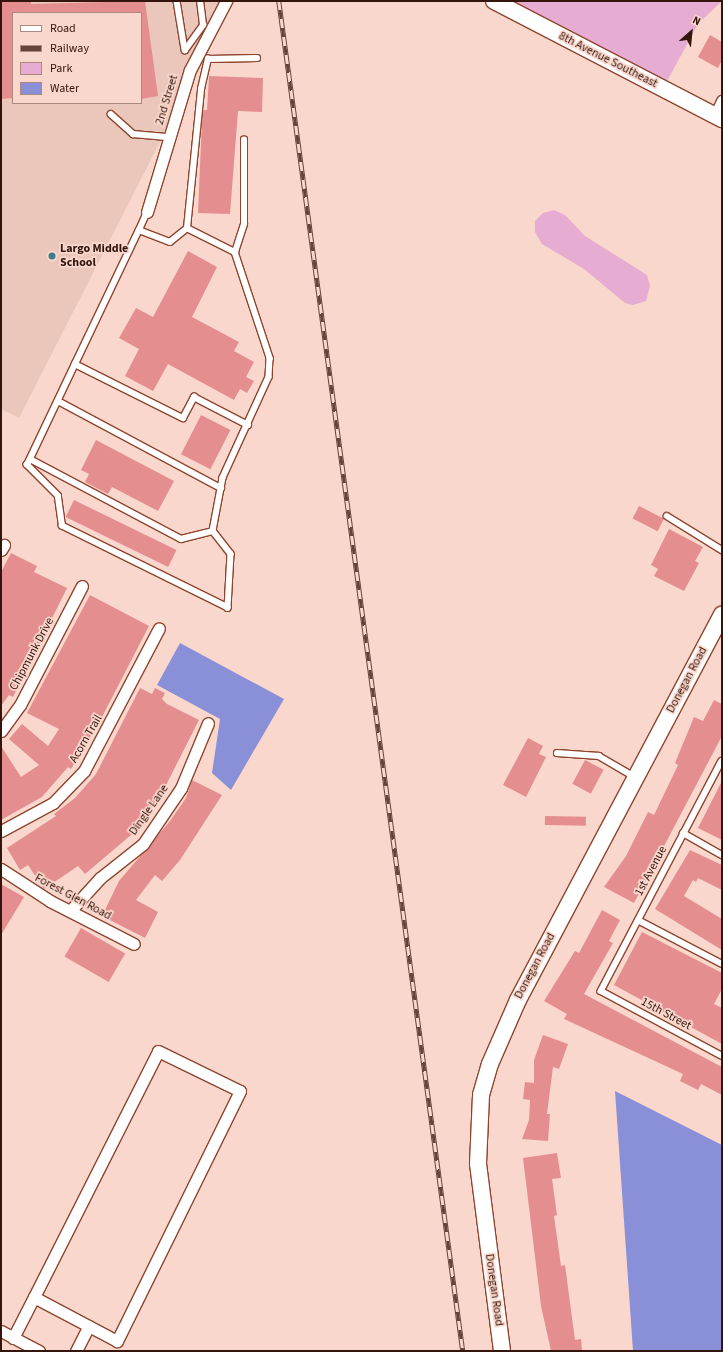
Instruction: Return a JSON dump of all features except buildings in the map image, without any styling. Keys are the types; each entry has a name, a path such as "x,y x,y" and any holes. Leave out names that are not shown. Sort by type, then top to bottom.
{"street":[{"name":"2nd Street","path":"147,212 190,70 226,1"},
{"name":"8th Avenue Southeast","path":"494,1 718,118"},
{"path":"718,118 722,101"},
{"name":"Chipmunk Drive","path":"1,730 20,705 82,586"},
{"name":"Donegan Road","path":"502,1351 478,1164 481,1095 504,1027 722,615"},
{"name":"Acorn Trail","path":"1,831 54,803 84,771 159,628"},
{"name":"Dingle Lane","path":"70,911 100,878 143,844 181,788 208,723"},
{"name":"Forest Glen Road","path":"1,869 70,911 134,944"},
{"path":"13,1338 158,1051 240,1092 118,1341 34,1297"},
{"path":"76,1351 89,1326"},
{"path":"1,1331 39,1351"}],"lane":[{"path":"178,1 184,50 203,25 200,1"},
{"path":"139,230 170,242 187,228 201,89 208,59 256,58"},
{"path":"111,114 133,134 169,136"},
{"path":"213,531 221,488 269,377 270,358 235,252 244,224 244,140"},
{"path":"147,212 27,465 58,496 62,526 228,608 232,554 213,531"},
{"path":"187,228 235,252"},
{"path":"75,364 183,418 194,397 248,424"},
{"path":"58,401 221,488"},
{"path":"30,459 181,539 213,531"},
{"path":"667,516 722,550"},
{"path":"556,753 599,756 636,777"},
{"name":"1st Avenue","path":"600,991 722,761"},
{"path":"683,833 722,855"},
{"path":"638,920 722,964"},
{"name":"15th Street","path":"600,991 722,1056"}],"shaded area":[{"name":"Largo Middle School","path":"1,1 232,1 19,418 1,409"}],"green space":[{"path":"509,1 722,1 698,24 666,83"},
{"path":"554,210 565,215 585,236 647,275 650,286 646,301 633,305 625,303 584,269 542,244 535,232 535,221 543,213"}],"water":[{"path":"180,643 284,699 231,790 212,773 220,719 157,685"},
{"path":"615,1091 722,1145 722,1351 633,1351"}],"railway":[{"path":"279,1 463,1351"}],"place":[{"name":"Largo Middle School","path":"52,256"}]}
